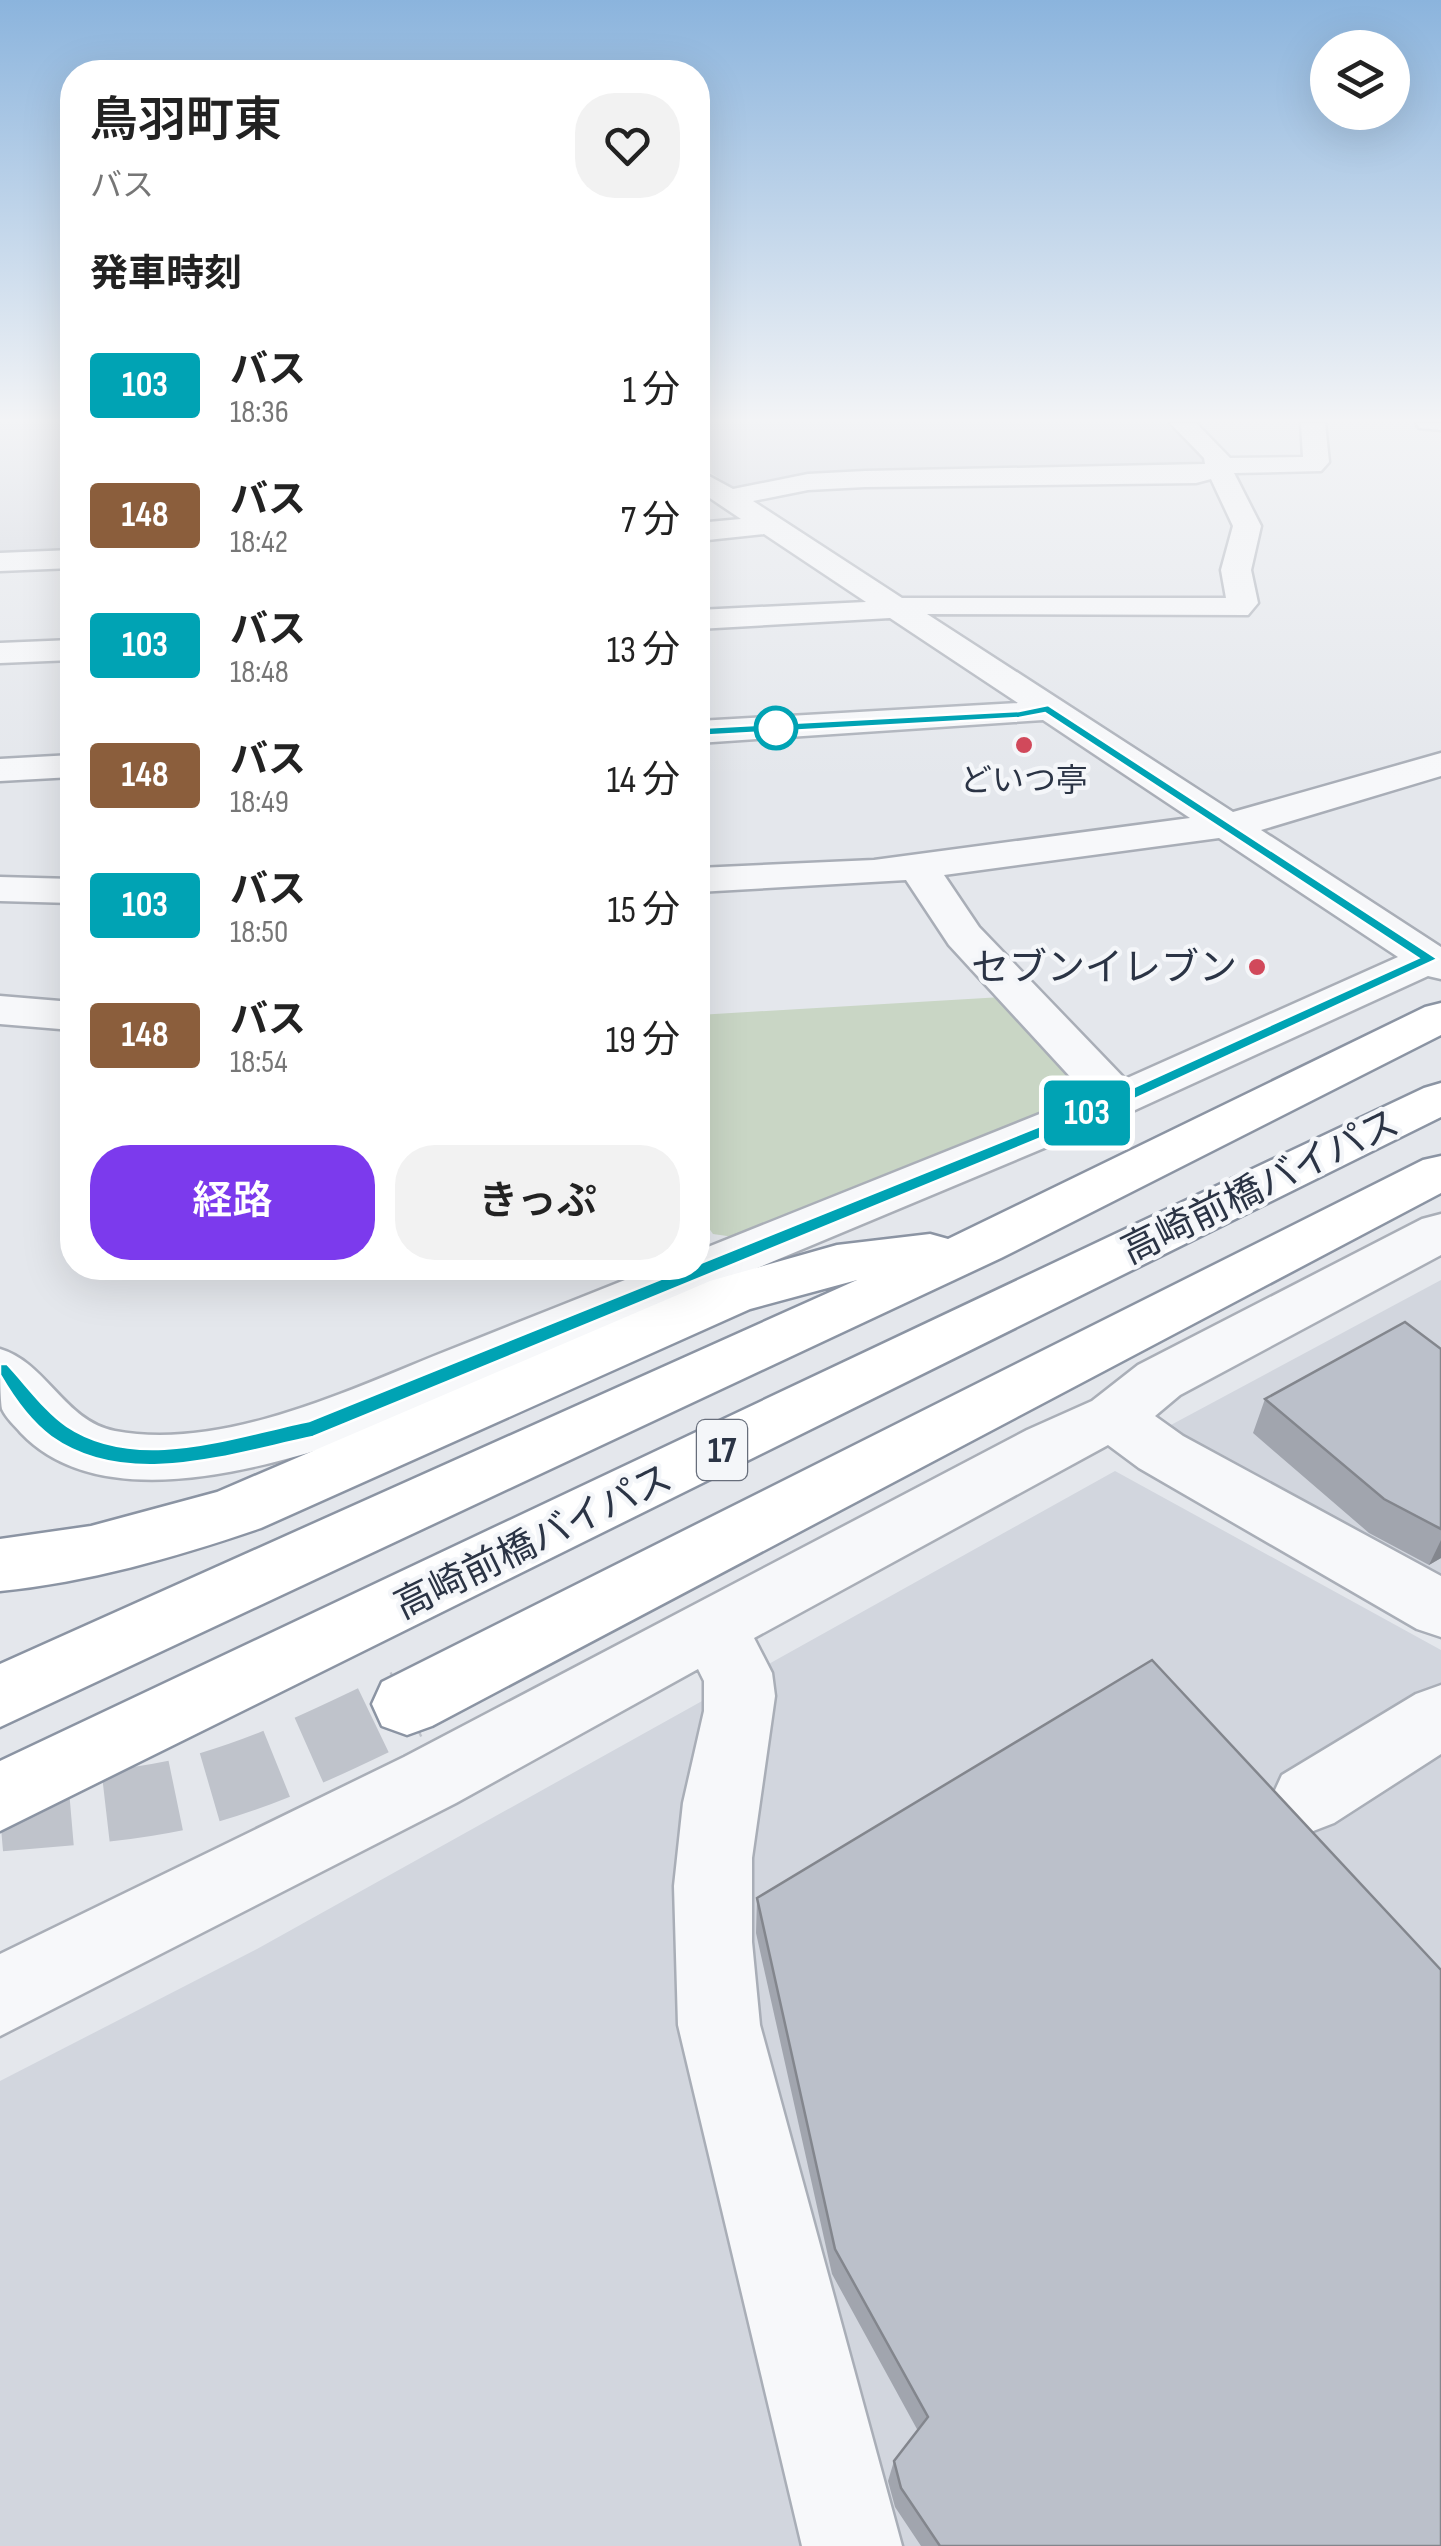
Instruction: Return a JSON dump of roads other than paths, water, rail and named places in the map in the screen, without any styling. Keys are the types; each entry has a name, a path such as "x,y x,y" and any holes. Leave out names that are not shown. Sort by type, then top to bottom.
{"highway":[{"name":"高崎前橋バイパス","path":"0,1697 982,1245 1441,1017"},
{"name":"高崎前橋バイパス","path":"0,1797 1441,1098"},
{"path":"407,1704 1441,1172"},
{"path":"0,1565 97,1551 173,1533 239,1510 730,1295 837,1264 982,1245"}],"street":[{"path":"793,542 1435,962"},
{"path":"710,619 1005,604 1236,608 1242,603 1236,570 1243,542"},
{"path":"0,562 60,560"},
{"path":"0,654 60,651"},
{"path":"710,731 1000,716 1048,709"},
{"path":"710,879 918,867 1226,825 1441,764"},
{"path":"0,770 60,767"},
{"path":"918,867 964,936 1118,1100"},
{"path":"0,889 60,892"},
{"path":"710,1252 1118,1100 1435,962"},
{"path":"0,1010 60,1015"},
{"path":"0,1996 430,1780 1050,1446 1112,1418 1159,1380 1441,1232"},
{"path":"0,1370 57,1430 86,1446 172,1458 313,1428 645,1280"},
{"path":"1112,1418 1161,1452 1441,1609"},
{"path":"706,1630 733,1660 739,1680 738,1712 720,1804 711,1893 711,1955 719,2025 852,2546"},
{"path":"1308,1799 1441,1716"}],"tunnel":[{"path":"0,1816 130,1803 207,1788 284,1761 407,1704"}],"place":[{"name":"どいつ亭","path":"1024,745"},
{"name":"セブンイレブン","path":"1257,967"}]}
